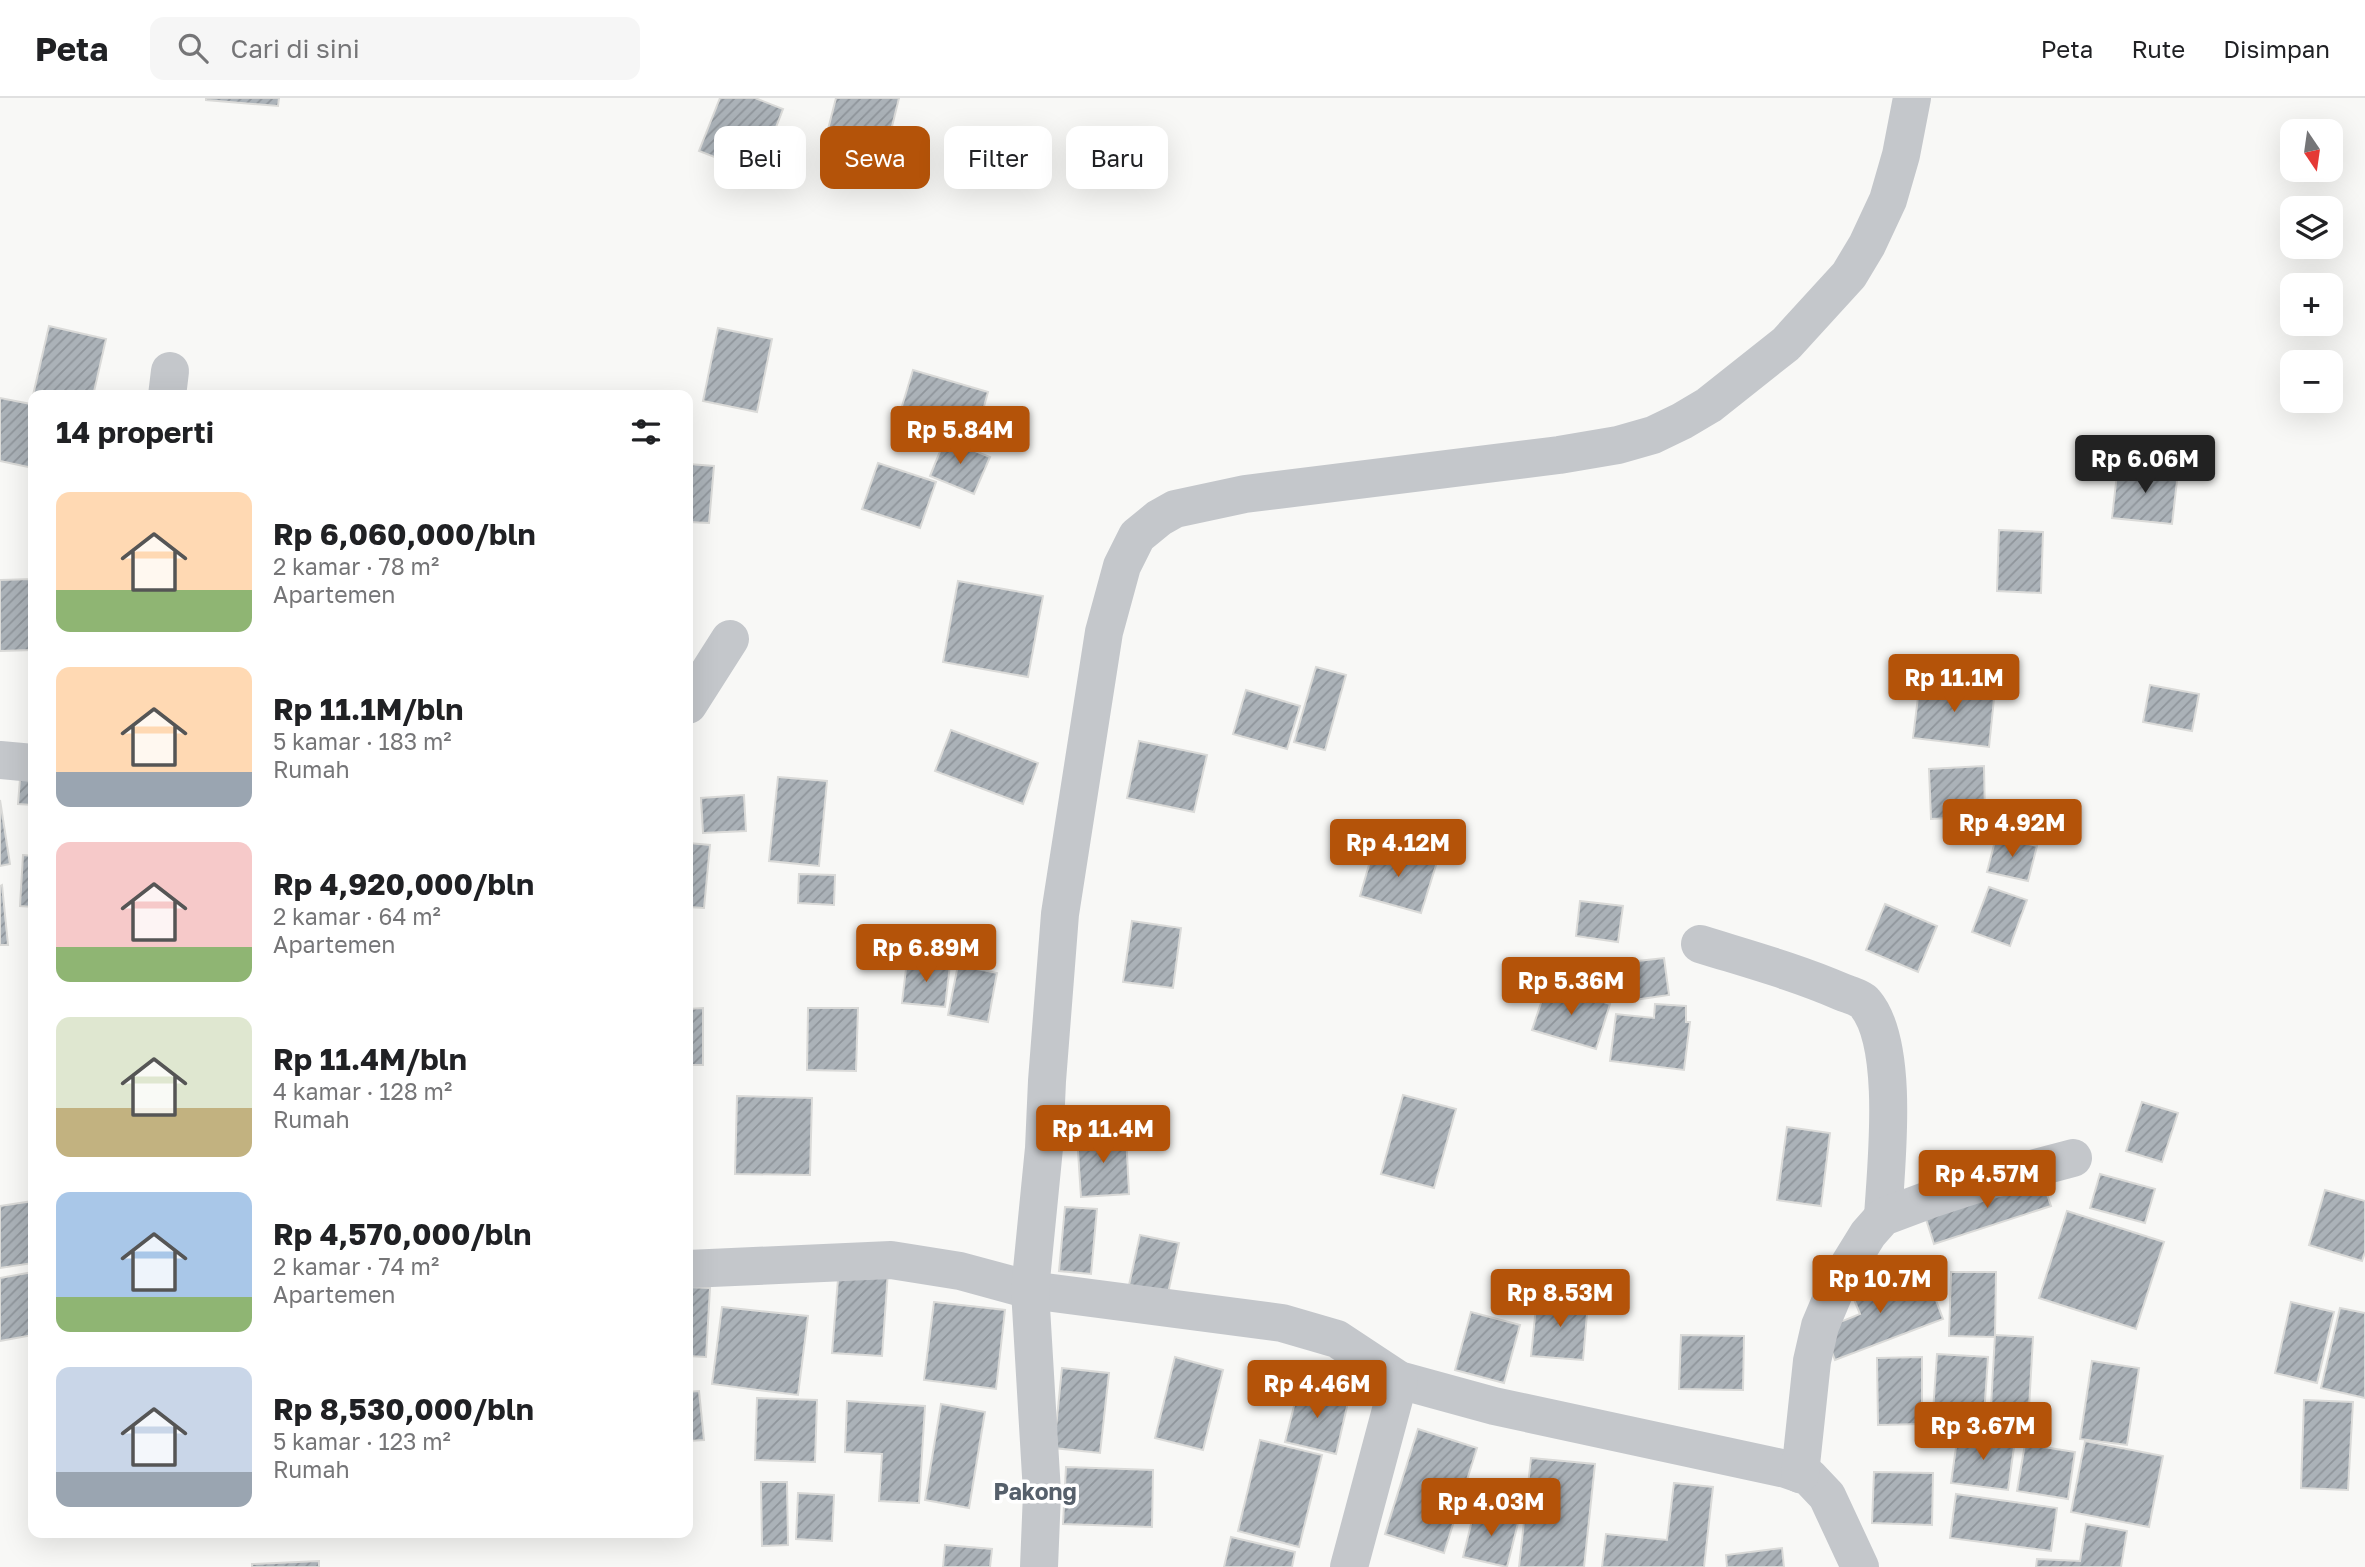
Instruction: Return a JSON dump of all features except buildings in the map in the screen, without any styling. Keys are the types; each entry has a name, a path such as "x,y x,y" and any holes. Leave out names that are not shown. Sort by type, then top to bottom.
{"street":[{"path":"1039,1567 1042,1493 1030,1290 1044,1148 1052,1000 1060,914 1104,632 1122,566 1137,536 1175,509 1232,497 1559,455 1630,442 1653,435 1682,421 1709,405 1786,344 1849,275 1867,245 1888,200 1901,155 1912,98"},
{"path":"693,697 730,639"},
{"path":"0,760 28,763"},
{"path":"1700,944 1814,979 1864,1002 1881,1034 1886,1066 1883,1217"},
{"path":"1800,1474 1812,1361 1820,1326 1839,1281 1868,1234 1883,1217 1983,1182 2073,1158"},
{"path":"693,1269 891,1260 960,1271 1030,1290 1282,1323 1338,1339 1399,1380 1494,1406 1786,1469 1810,1477 1827,1496 1860,1567"},
{"path":"1349,1567 1399,1380"}],"district":[{"name":"Pakong","path":"1035,1492"}]}
